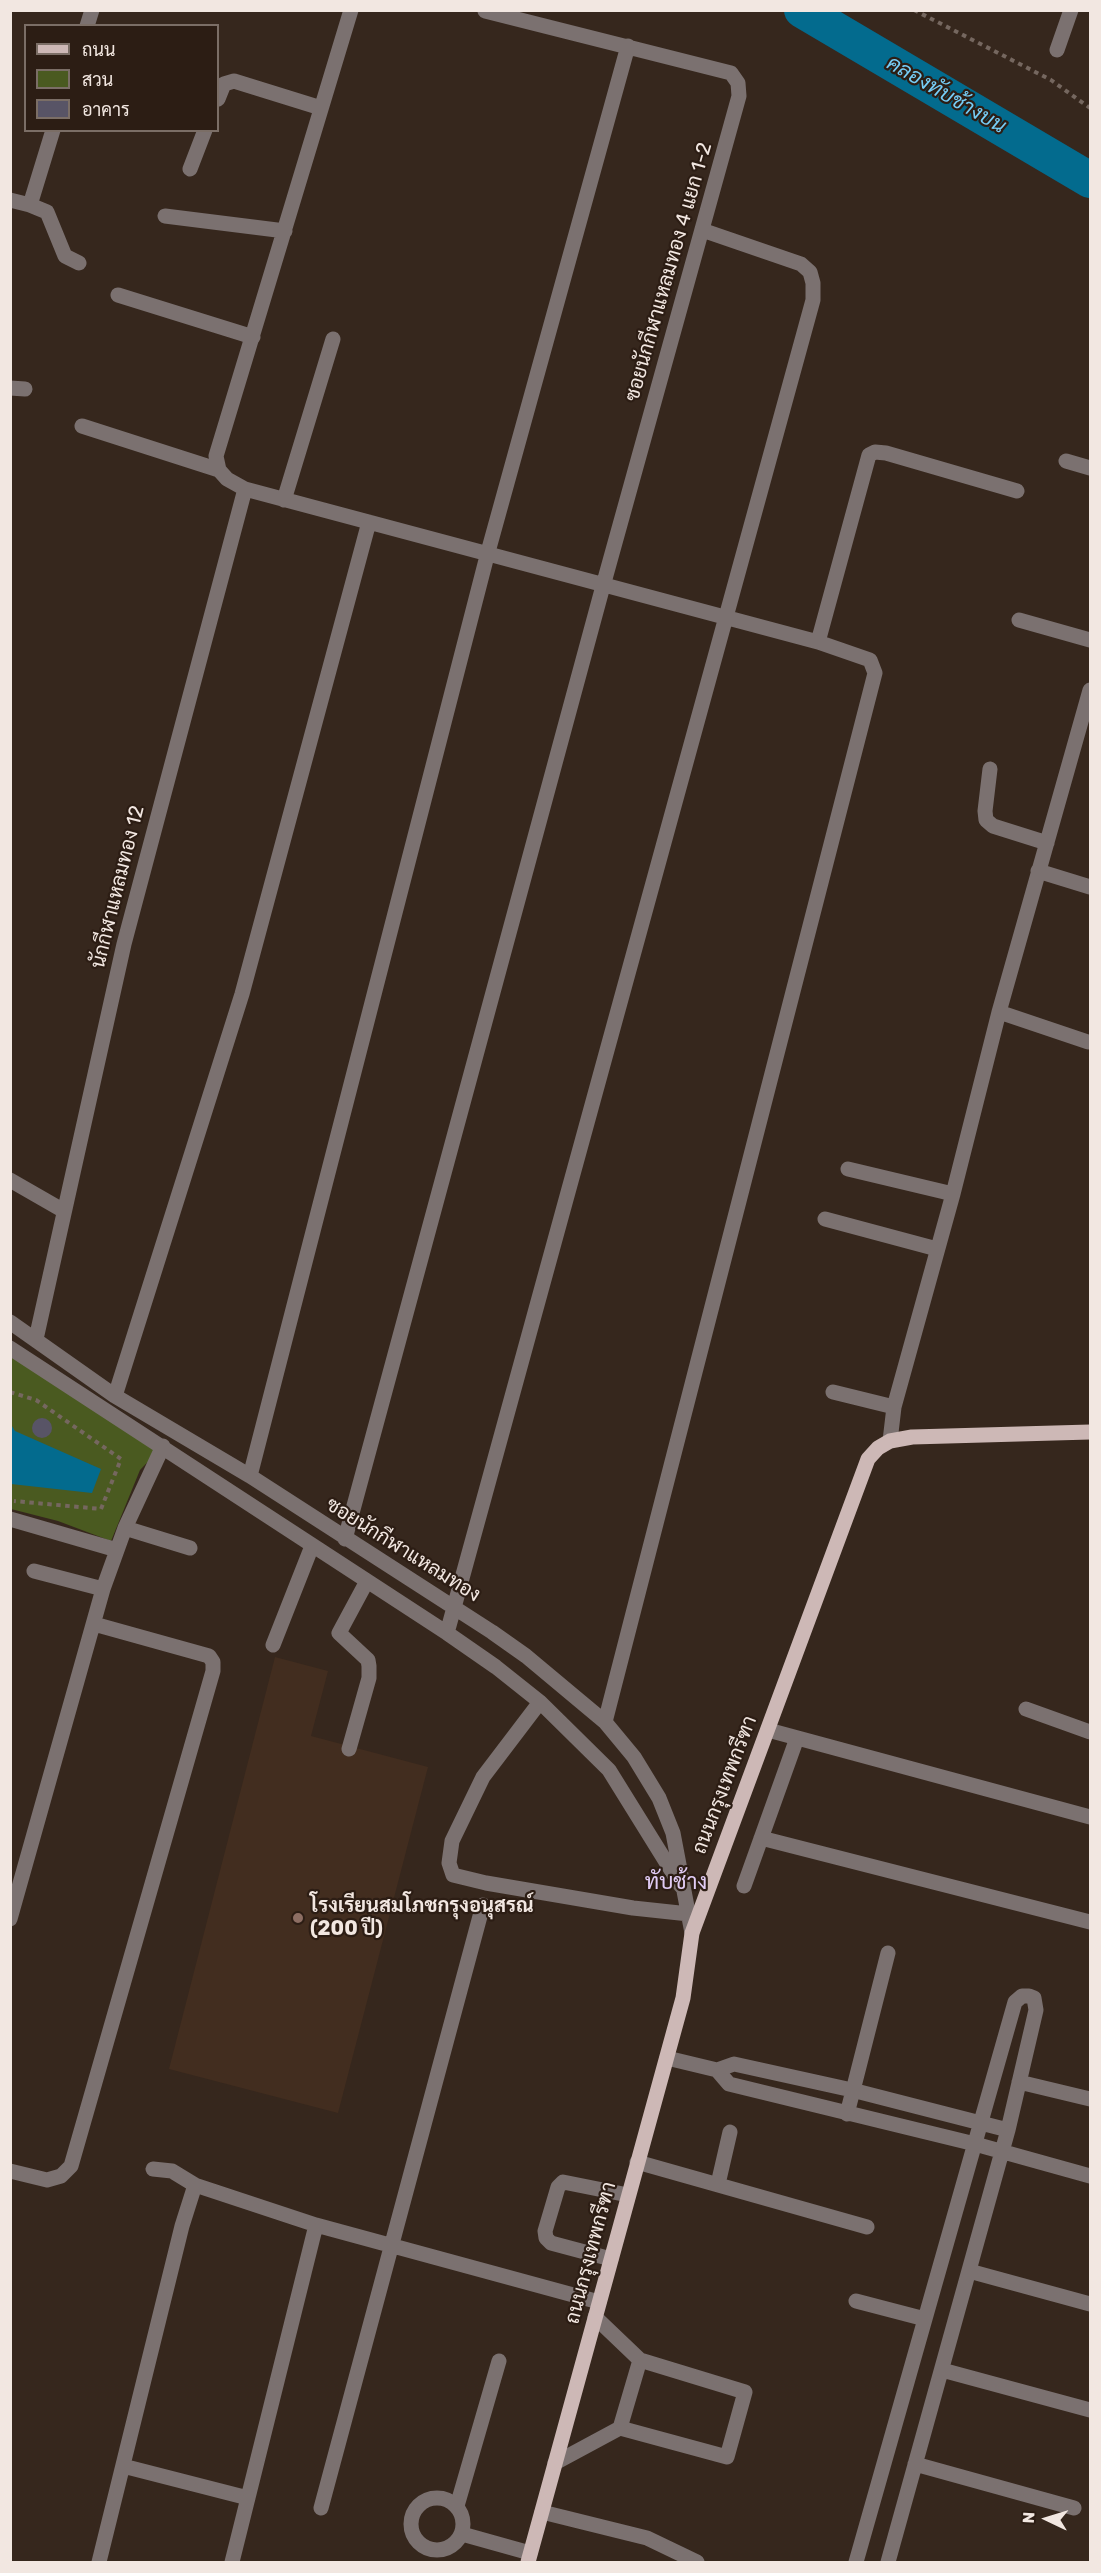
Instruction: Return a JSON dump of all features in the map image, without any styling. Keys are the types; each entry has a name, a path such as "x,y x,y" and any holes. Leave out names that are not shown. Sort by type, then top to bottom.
{"main road":[{"path":"890,1441 912,1437 1090,1432"},
{"name":"ถนนกรุงเทพกรีฑา","path":"529,2558 683,1998 692,1933 868,1459 878,1448 890,1441"}],"street":[{"path":"351,10 216,456 219,470 226,479 245,489 284,500 489,552 603,586 818,642 870,660 875,673 605,1722"},
{"path":"1057,51 1071,10"},
{"path":"250,1476 489,552 628,46 485,11"},
{"name":"ซอยนักกีฬาแหลมทอง 4 แยก 1-2","path":"345,1539 603,586 739,96 738,82 731,73 628,46"},
{"path":"219,96 224,84 234,81 321,108"},
{"path":"30,205 52,132"},
{"path":"190,169 204,132"},
{"path":"10,200 47,212 65,256 79,263"},
{"path":"165,216 285,231"},
{"path":"447,1633 456,1608 813,300 813,283 810,272 801,264 702,230"},
{"path":"117,295 253,337"},
{"path":"284,500 333,339"},
{"path":"82,426 219,470"},
{"path":"818,642 869,455 875,452 886,453 1017,491"},
{"path":"1066,461 1090,468"},
{"name":"นักกีฬาแหลมทอง 12","path":"36,1339 124,944 245,489"},
{"path":"115,1396 242,994 369,522"},
{"path":"1019,620 1090,640"},
{"path":"890,1441 894,1407 953,1194 999,1012 1090,694"},
{"path":"990,769 986,820 993,826 1047,843"},
{"path":"1038,871 1090,887"},
{"path":"999,1012 1088,1042"},
{"path":"848,1169 953,1194"},
{"path":"10,1180 64,1211"},
{"path":"825,1219 937,1249"},
{"name":"ซอยนักกีฬาแหลมทอง","path":"10,1322 115,1396 250,1476 456,1608 526,1656 605,1722 634,1757 659,1798 673,1833 692,1933"},
{"name":"ซอยนักกีฬาแหลมทอง","path":"10,1348 447,1633 496,1667 540,1702 609,1770 684,1891"},
{"path":"833,1392 894,1407"},
{"path":"10,1919 103,1589 125,1528 163,1446"},
{"path":"10,1518 117,1550"},
{"path":"125,1528 190,1548"},
{"path":"273,1645 312,1546"},
{"path":"34,1571 103,1589"},
{"path":"349,1749 369,1678 369,1666 368,1660 339,1633 367,1581"},
{"path":"10,2171 47,2180 61,2176 71,2166 213,1671 213,1662 209,1656 94,1624"},
{"path":"540,1702 483,1777 452,1841 449,1863 453,1875 633,1908 689,1914"},
{"path":"1026,1709 1090,1732"},
{"path":"768,1730 1090,1817"},
{"path":"744,1886 796,1738"},
{"path":"761,1838 1090,1922"},
{"path":"321,2508 483,1905"},
{"path":"847,2114 888,1953"},
{"path":"856,2562 1015,2002 1022,1996 1029,1996 1034,1998 1036,2010 1008,2130 888,2562"},
{"path":"667,2058 717,2070 735,2064 852,2090 1008,2130"},
{"path":"717,2070 729,2084 975,2144 1090,2176"},
{"path":"1019,2082 1090,2099"},
{"path":"718,2184 730,2132"},
{"path":"637,2162 867,2227"},
{"path":"153,2169 172,2171 195,2185 316,2225 597,2309 640,2360 745,2392 727,2457 620,2428 555,2463"},
{"path":"611,2259 551,2242 546,2238 545,2231 558,2187 563,2182 628,2194"},
{"path":"99,2562 182,2226 195,2185"},
{"path":"232,2562 316,2225"},
{"path":"969,2271 1090,2304"},
{"path":"856,2301 926,2319"},
{"path":"620,2428 640,2360"},
{"path":"457,2506 499,2361"},
{"path":"942,2370 1090,2410"},
{"path":"915,2464 1074,2508"},
{"path":"123,2466 248,2498"},
{"path":"430,2499 447,2500 457,2506 464,2519 462,2534 456,2543 449,2548 433,2550 418,2542 411,2527 415,2509 430,2499"},
{"path":"542,2512 647,2538 698,2562"},
{"path":"462,2534 529,2558"}],"path":[{"path":"914,10 1051,80 1090,108"},
{"path":"10,1392 36,1400 121,1459 101,1509 10,1500"}],"shaded area":[{"name":"โรงเรียนสมโภชกรุงอนุสรณ์ (200 ปี)","path":"275,1657 328,1671 311,1736 428,1767 338,2113 169,2069"}],"green space":[{"path":"10,1348 163,1446 140,1470 111,1541 58,1521 11,1509"}],"water":[{"path":"10,1423 15,1431 101,1469 92,1493 11,1484"}],"building":[{"path":"38,1418 46,1418 52,1424 52,1432 46,1438 38,1438 32,1432 32,1424"}],"waterway":[{"name":"คลองทับช้างบน","path":"802,10 1090,180"}],"place":[{"name":"โรงเรียนสมโภชกรุงอนุสรณ์ (200 ปี)","path":"298,1918"}],"district":[{"name":"ทับช้าง","path":"676,1883"}]}
